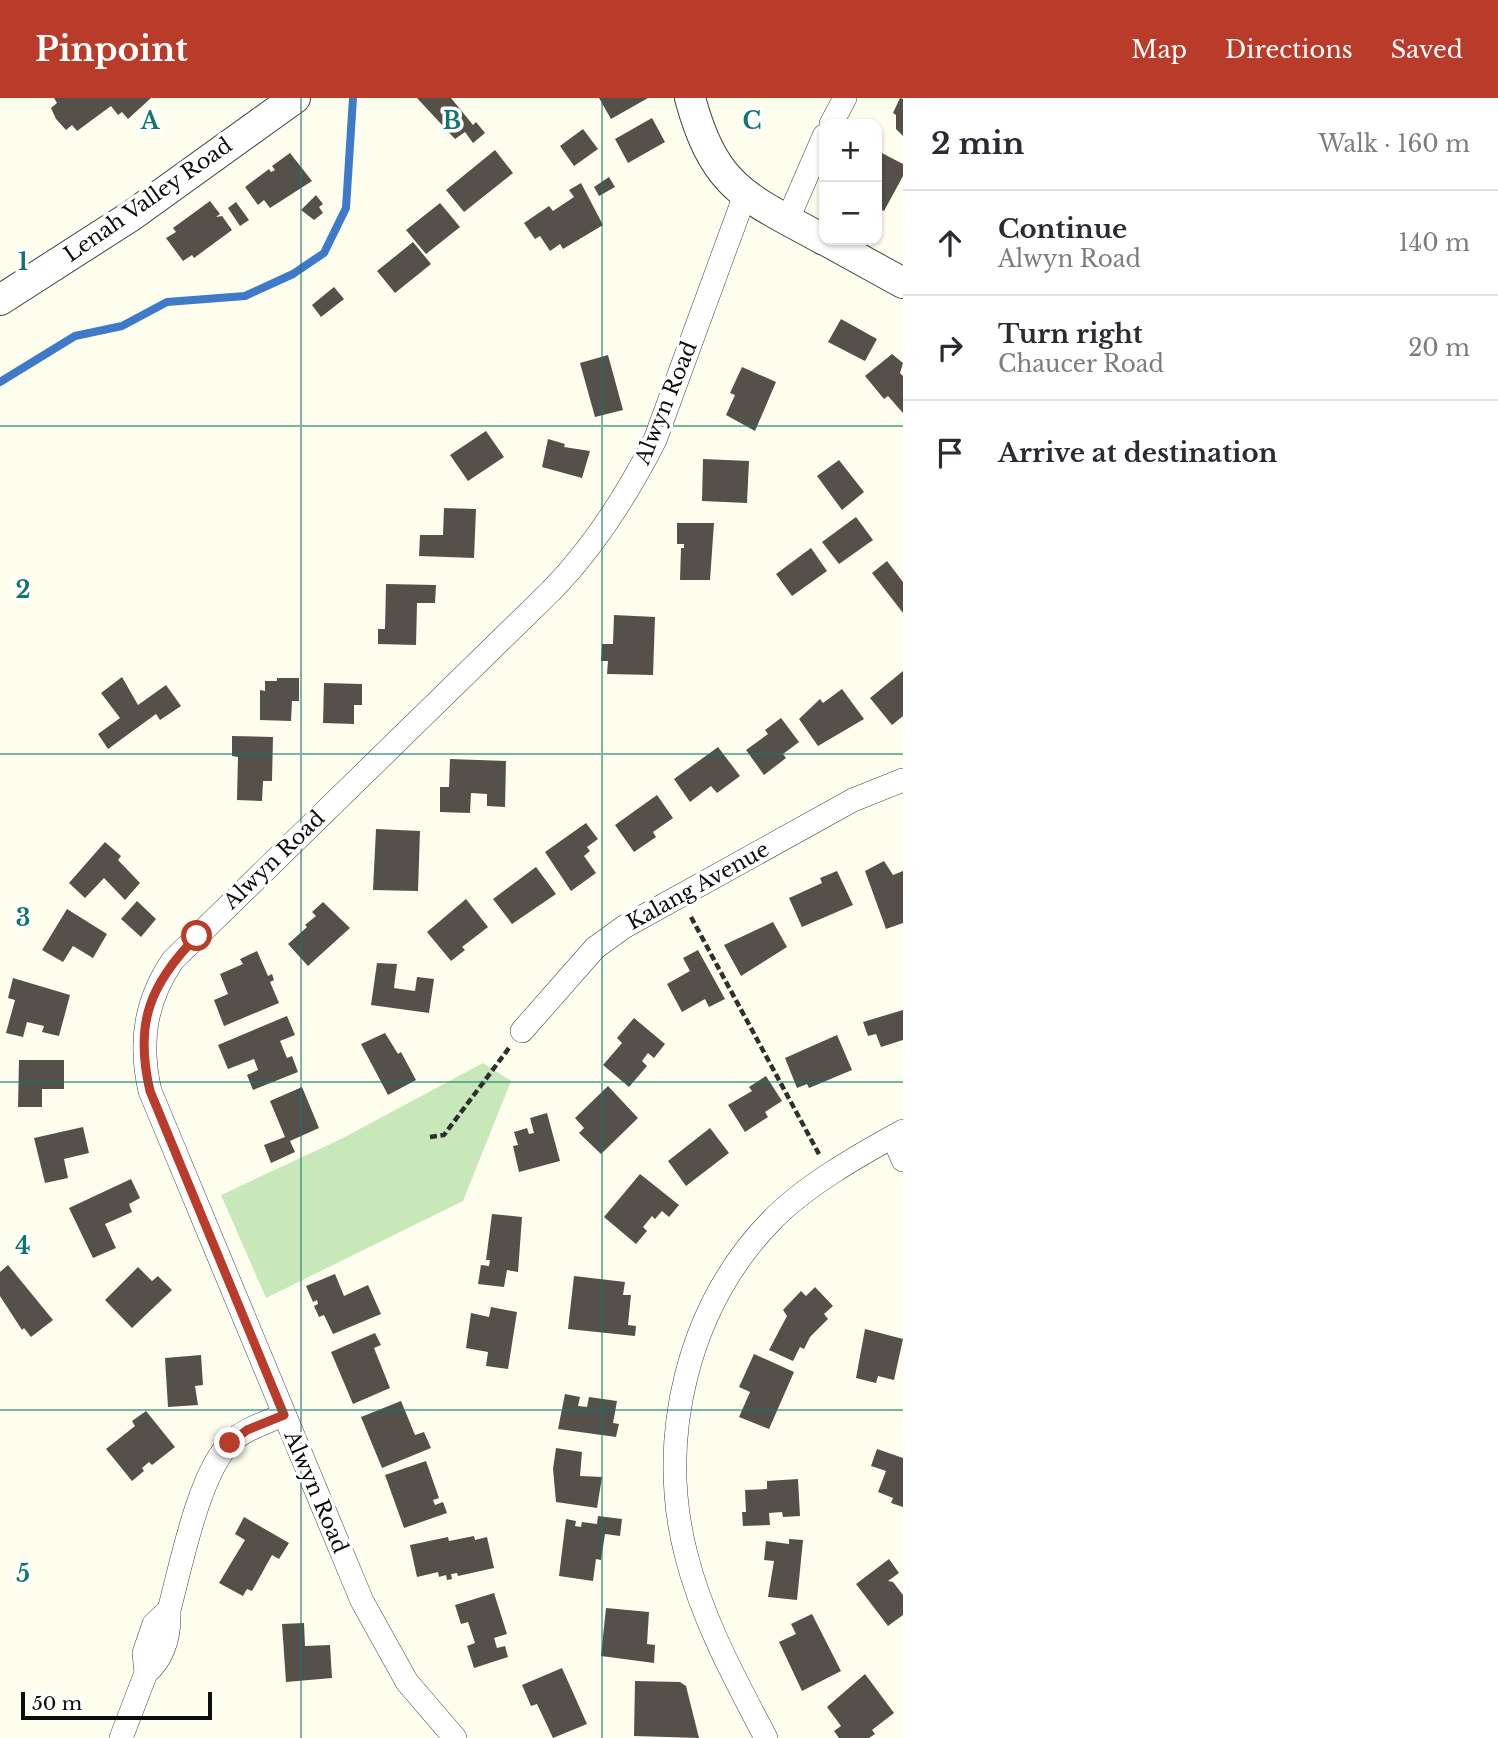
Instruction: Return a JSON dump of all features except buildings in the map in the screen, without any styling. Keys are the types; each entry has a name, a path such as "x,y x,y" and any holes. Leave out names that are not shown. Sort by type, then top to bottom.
{"street":[{"name":"Lenah Valley Road","path":"0,300 131,216 295,98"},
{"path":"690,98 714,162 726,179 744,195 819,237"},
{"path":"834,119 845,98"},
{"path":"788,219 819,148"},
{"name":"Alwyn Road","path":"455,1738 407,1682 362,1601 150,1091 144,1065 144,1037 157,983 173,960 551,591 594,542 638,474 655,440 744,195"},
{"path":"833,245 903,283"},
{"name":"Kalang Avenue","path":"523,1031 595,948 679,895 853,800 903,780"},
{"path":"766,1738 716,1638 685,1553 677,1500 677,1422 695,1345 723,1283 741,1256 773,1218 830,1175 898,1134 903,1160"},
{"path":"121,1738 146,1673 160,1661 170,1628 169,1609 205,1485 217,1460 230,1443 247,1430 284,1415"}],"path":[{"path":"679,895 830,1175"},
{"path":"430,1138 444,1135 523,1031"}],"green space":[{"path":"483,1063 511,1081 463,1201 266,1298 221,1195 341,1139"}],"waterway":[{"path":"0,382 75,336 122,326 167,302 245,296 293,274 324,253 346,208 353,98"}],"route":[{"path":"197,936 173,960 157,983 144,1037 144,1065 150,1091 284,1415 247,1430 230,1443"}]}
